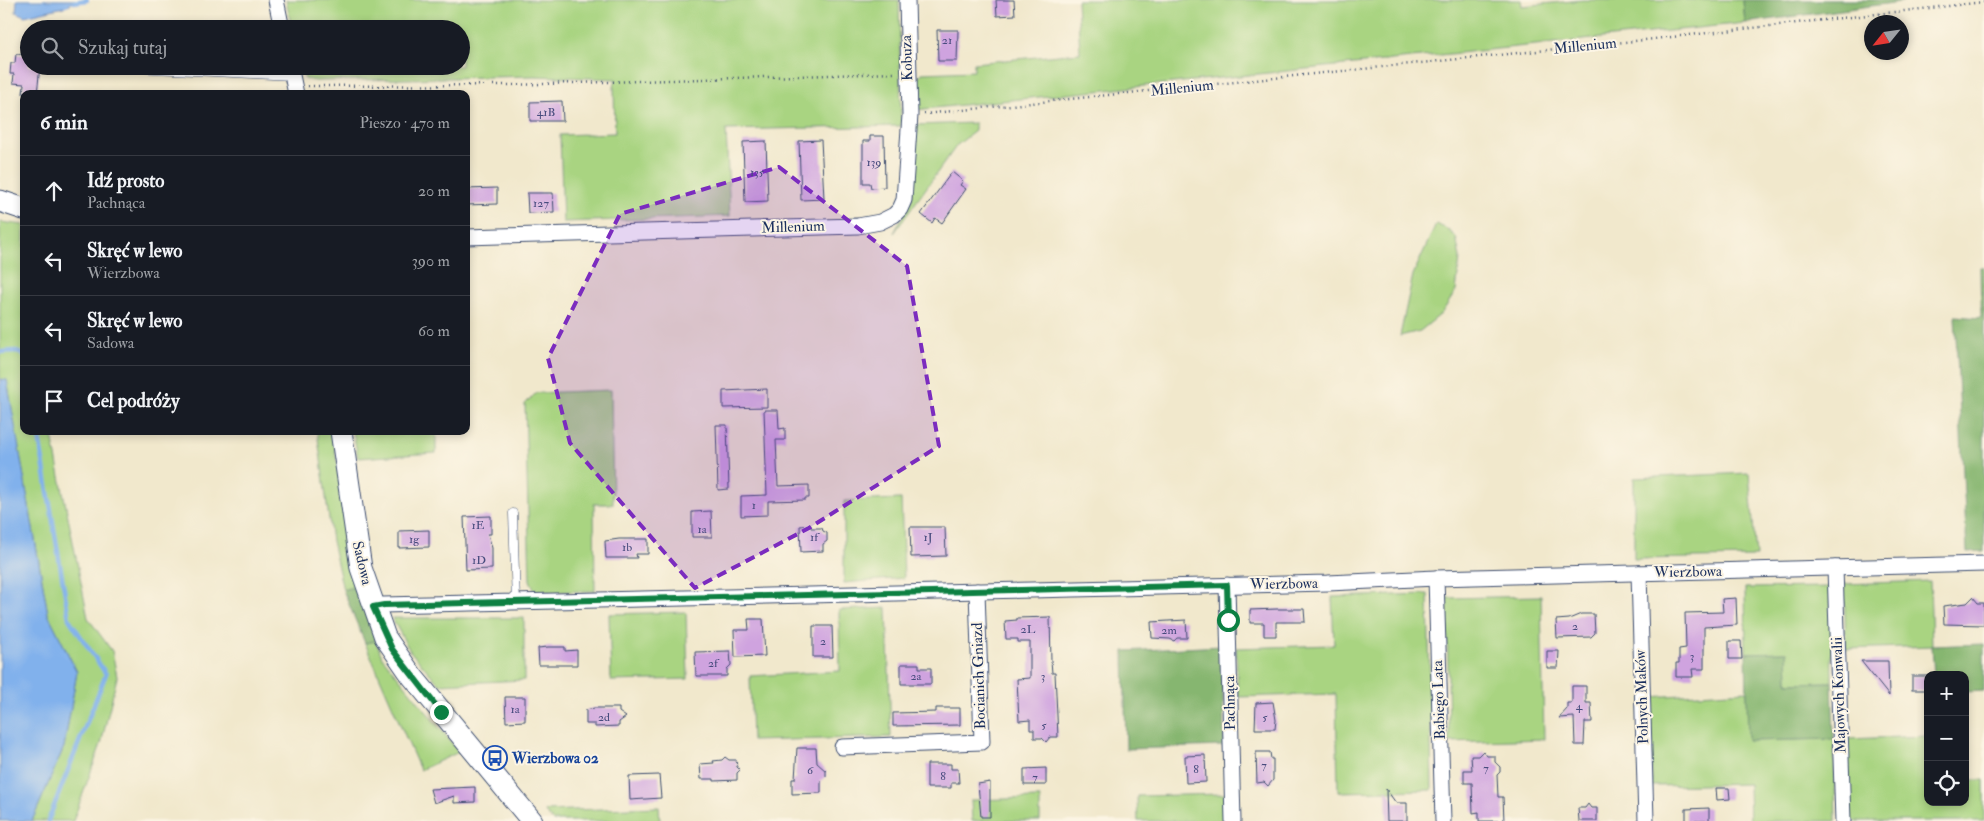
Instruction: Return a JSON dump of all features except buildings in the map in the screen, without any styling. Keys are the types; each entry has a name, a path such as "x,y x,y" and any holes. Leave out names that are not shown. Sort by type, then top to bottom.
{"street":[{"path":"276,0 280,20"},
{"name":"Kobuza","path":"907,0 910,115"},
{"name":"Millenium","path":"470,237 858,226 880,222 894,215 900,209 904,200 910,115"},
{"path":"0,201 20,207"},
{"name":"Sadowa","path":"342,435 358,556 373,607 386,637 406,668 532,821"},
{"name":"Wierzbowa","path":"373,607 384,605 1328,583 1436,578 1984,564"},
{"name":"Majowych Konwalii","path":"1835,568 1843,821"},
{"name":"Polnych Maków","path":"1639,573 1646,821"},
{"name":"Babiego Lata","path":"1436,578 1443,821"},
{"name":"Pachnąca","path":"1227,585 1233,821"},
{"name":"Bocianich Gniazd","path":"842,747 982,742 977,591"}],"lane":[{"path":"227,75 293,80"},
{"path":"513,513 516,603"}],"path":[{"name":"Millenium","path":"910,115 1654,39 1984,2"},
{"path":"293,80 510,85 908,73"}],"highlighted area":[{"path":"779,167 907,266 939,446 809,528 695,588 570,443 548,358 620,214"}],"green space":[{"path":"286,0 899,0 901,126 726,130 730,216 563,222 560,135 615,133 614,87 616,79 534,76 316,81 305,79 303,75 470,75 470,20 290,20"},
{"path":"1077,0 1521,0 1522,6 1583,0 1743,0 1745,23 915,110 914,84 922,73 974,71 974,63 1080,53"},
{"path":"1743,0 1915,0 1745,23"},
{"path":"975,123 975,131 957,145 894,233 912,198 915,125"},
{"path":"0,222 20,224 20,435 52,435 88,618 112,651 117,677 101,744 73,821 32,821 64,747 77,672 48,614 7,380 0,379"},
{"path":"1436,224 1447,229 1456,237 1460,258 1456,291 1441,314 1420,331 1400,336 1413,275"},
{"path":"1980,267 1984,267 1984,551 1967,552 1955,316 1981,318"},
{"path":"611,390 613,504 594,504 595,591 535,592 530,580 525,404 536,393"},
{"path":"318,435 333,435 357,586 343,590 332,541"},
{"path":"354,435 436,435 436,453 358,458"},
{"path":"1749,473 1756,557 1634,559 1634,478"},
{"path":"901,499 904,578 844,583 844,501"},
{"path":"1930,581 1932,646 1846,649 1844,584"},
{"path":"357,586 376,641 365,643 343,590"},
{"path":"1831,587 1832,682 1788,683 1787,652 1746,653 1745,588"},
{"path":"1428,594 1432,790 1338,792 1336,694 1238,697 1236,648 1334,645 1332,597"},
{"path":"1541,596 1544,739 1449,742 1447,598"},
{"path":"887,608 891,737 752,741 750,676 840,671 839,610"},
{"path":"686,612 688,679 611,681 609,614"},
{"path":"392,618 524,618 524,680 439,684 410,651"},
{"path":"376,641 382,657 459,752 420,770 365,643"},
{"path":"1984,644 1984,691 1969,692 1969,671 1934,671 1932,646"},
{"path":"1222,646 1224,746 1126,749 1124,651"},
{"path":"1787,652 1788,683 1832,682 1834,739 1748,741 1746,653"},
{"path":"1747,691 1749,741 1834,739 1836,821 1750,821 1749,784 1652,786 1650,697"},
{"path":"1924,736 1924,806 1969,806 1969,780 1984,780 1984,821 1850,821 1847,739"},
{"path":"1227,794 1227,821 1138,821 1137,796"},
{"path":"1040,798 1040,821 972,821 971,800"},
{"path":"659,807 660,821 553,821 544,811"}],"water":[{"path":"17,0 75,0 68,6 25,16 16,12"},
{"path":"0,379 7,380 48,614 77,672 64,747 32,821 0,821"}],"waterway":[{"path":"74,2 87,0"},
{"path":"0,352 17,351 20,353"},
{"path":"39,435 69,619 106,674 48,821"}],"place":[{"name":"Wierzbowa 02","path":"495,758"}],"route":[{"path":"441,712 392,649 373,607 384,605 1227,585 1228,620"}]}
